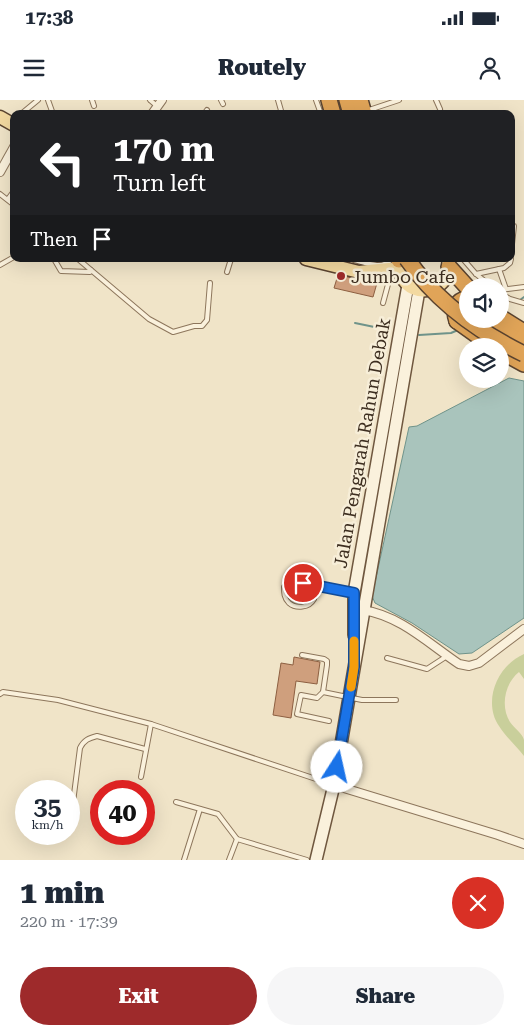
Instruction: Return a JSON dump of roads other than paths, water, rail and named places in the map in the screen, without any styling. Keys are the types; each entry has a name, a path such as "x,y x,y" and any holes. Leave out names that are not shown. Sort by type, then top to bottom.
{"highway":[{"path":"347,100 360,110"},
{"path":"421,262 440,284 459,300"},
{"path":"449,263 460,278"},
{"path":"404,271 457,321 481,338"},
{"path":"404,271 424,280 464,318 486,333 524,354"},
{"path":"457,321 454,312 456,304 459,302"},
{"path":"509,323 524,332"},
{"path":"497,328 524,344"},
{"path":"509,356 524,364"}],"main road":[{"path":"353,263 368,272 404,271 438,287 444,281 449,263"}],"street":[{"path":"0,172 10,155"},
{"name":"Jalan Pengarah Rahun Debak","path":"316,860 334,785 363,610 417,310 404,271"},
{"name":"Jalan Pengarah Rahun Debak","path":"354,667 354,593 404,271"},
{"path":"363,610 376,612 399,622 459,664 470,666 479,663 524,629"},
{"path":"334,785 498,834 524,844"}],"lane":[{"path":"26,110 38,100"},
{"path":"92,100 94,106"},
{"path":"150,100 160,103"},
{"path":"360,110 399,100"},
{"path":"436,100 440,109"},
{"path":"0,194 8,200 10,197"},
{"path":"56,262 61,271 86,273 91,270"},
{"path":"82,262 149,319 173,332 194,326 202,326 207,320 210,283"},
{"path":"227,272 230,262"},
{"path":"466,262 481,278"},
{"path":"476,274 508,266 510,262"},
{"path":"353,263 377,265 388,263 404,271 383,302"},
{"path":"499,269 502,278"},
{"path":"509,289 524,288"},
{"path":"509,298 524,302"},
{"path":"316,586 313,600 307,605 299,607 289,603 285,596 284,587 290,580 354,593"},
{"path":"302,656 327,661 323,692 317,698 301,695 297,712 299,716 329,721"},
{"path":"387,658 427,669 447,656"},
{"path":"0,694 3,692 58,700 151,724 334,785"},
{"path":"323,692 362,700 396,700"},
{"path":"140,777 151,724"},
{"path":"76,780 80,748 83,742 90,738 97,736 145,749"},
{"path":"176,802 218,814 237,839 290,858 307,860"},
{"path":"184,860 200,809"},
{"path":"229,860 237,839"}],"water":[{"path":"509,378 524,381 524,618 472,653 459,654 412,623 375,603 372,596 409,427 417,426 490,388 509,388"}],"waterway":[{"path":"520,300 524,297"},
{"path":"355,323 389,330"},
{"path":"419,335 451,333 458,330"}],"place":[{"name":"Jumbo Cafe","path":"341,276"}]}
